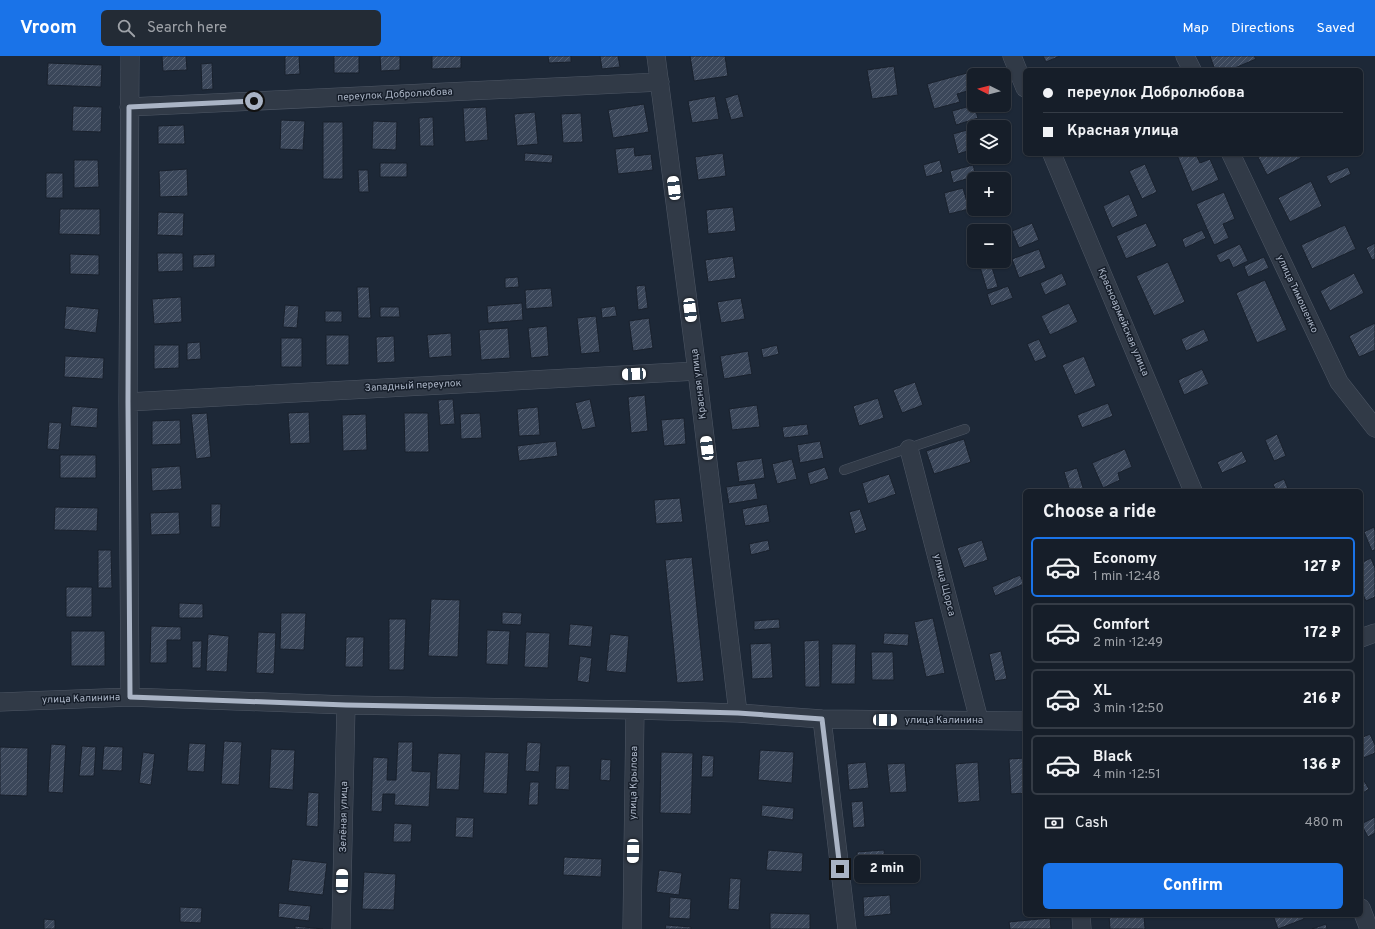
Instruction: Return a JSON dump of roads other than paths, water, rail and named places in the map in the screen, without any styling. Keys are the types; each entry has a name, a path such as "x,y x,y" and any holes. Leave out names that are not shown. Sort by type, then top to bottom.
{"street":[{"path":"130,56 128,402 130,697"},
{"name":"Красная улица","path":"656,56 697,370 738,713"},
{"path":"1012,56 1023,83"},
{"path":"1185,56 1191,68"},
{"name":"переулок Добролюбова","path":"129,107 660,82"},
{"name":"Красноармейская улица","path":"1053,156 1192,489"},
{"name":"улица Тимошенко","path":"1232,156 1339,382 1375,428"},
{"name":"Западный переулок","path":"128,402 697,370"},
{"name":"улица Щорса","path":"909,449 979,720"},
{"path":"1363,637 1375,633"},
{"name":"улица Калинина","path":"0,702 130,697 346,705 738,713 822,719 1023,721"},
{"name":"Зелёная улица","path":"341,929 346,705"},
{"name":"улица Крылова","path":"632,929 635,710"},
{"path":"822,719 847,929"},
{"path":"1363,913 1369,929"},
{"path":"1081,917 1082,929"}],"lane":[{"path":"844,470 965,429"}]}
